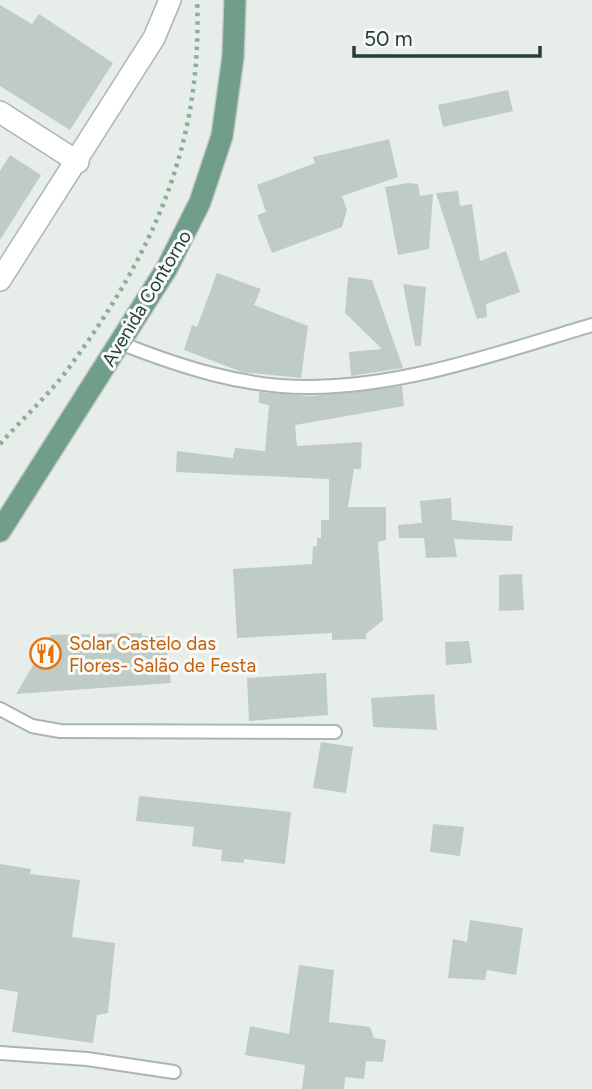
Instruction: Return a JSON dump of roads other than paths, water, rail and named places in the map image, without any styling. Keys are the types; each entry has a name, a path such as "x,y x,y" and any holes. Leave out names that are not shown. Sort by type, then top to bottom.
{"main road":[{"name":"Avenida Contorno","path":"0,531 167,268 200,202 222,136 233,57 235,0"}],"street":[{"path":"0,280 78,162 153,38 170,0"},
{"path":"0,111 78,162"}],"lane":[{"path":"120,342 197,371 236,380 311,387 462,365 592,325"},
{"path":"0,709 32,726 60,731 335,732"},
{"path":"0,1053 87,1059 174,1072"}],"place":[{"name":"Solar Castelo das Flores- Salão de Festa","path":"46,654"}]}
